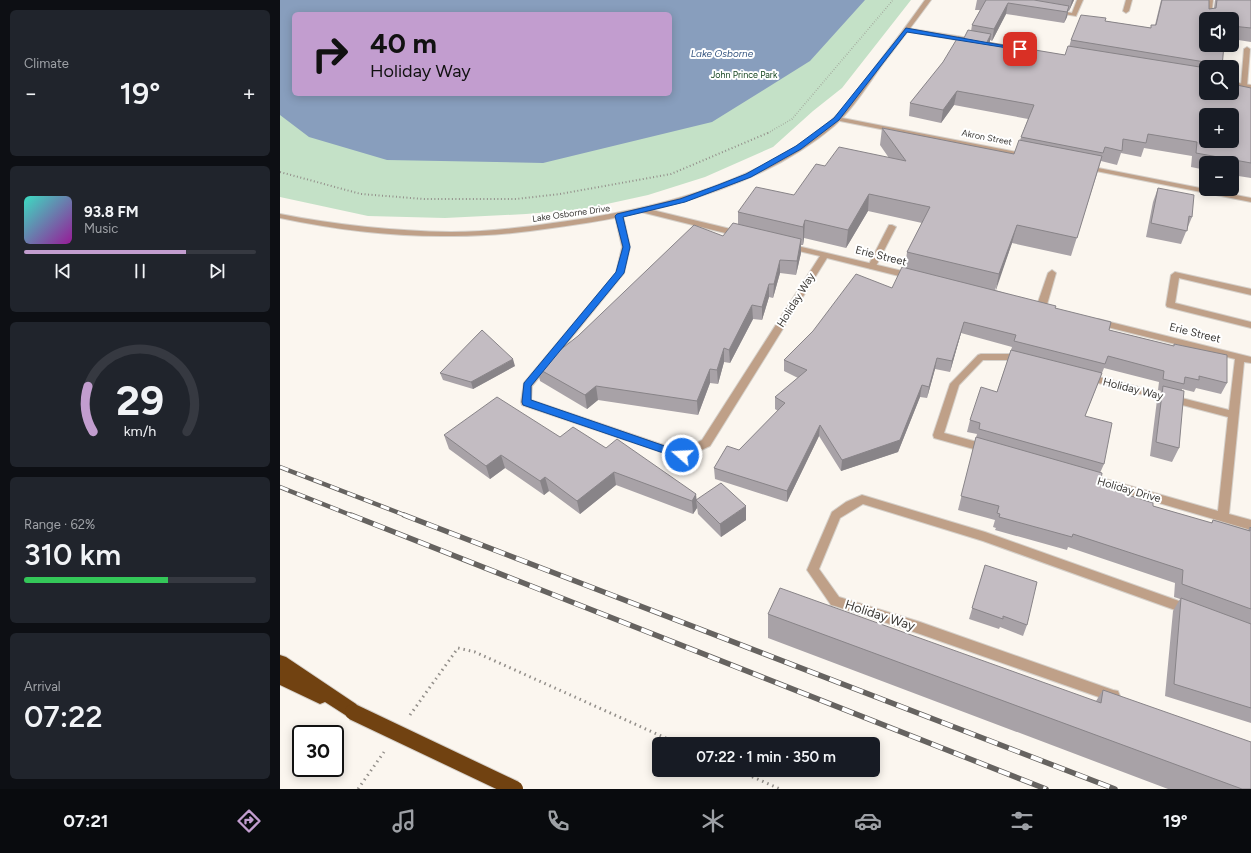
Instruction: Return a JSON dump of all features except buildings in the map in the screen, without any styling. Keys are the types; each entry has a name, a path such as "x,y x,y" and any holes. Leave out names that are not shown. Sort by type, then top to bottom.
{"highway":[{"path":"280,662 353,712"},
{"path":"280,678 515,789"}],"street":[{"name":"Lake Osborne Drive","path":"280,216 340,227 403,233 494,233 574,224 619,216 682,200 749,175 798,147 837,119 928,0"},
{"path":"1052,11 1074,15 1080,0"},
{"path":"1126,11 1129,0"},
{"path":"1209,12 1210,0"},
{"path":"906,30 974,41"},
{"path":"1247,49 1247,86"},
{"name":"Akron Street","path":"837,119 1036,157"},
{"path":"1074,165 1251,200"},
{"path":"644,210 748,236"},
{"name":"Holiday Way","path":"619,216 626,247 620,273 527,385 526,402 682,455 706,443 825,255"},
{"path":"872,266 892,227"},
{"name":"Erie Street","path":"779,243 918,278"},
{"path":"1041,308 1052,273"},
{"path":"1251,292 1175,275 1170,305 1251,325"},
{"name":"Erie Street","path":"1087,319 1251,360"},
{"path":"998,452 938,435 955,384 981,357 1012,357 1034,363"},
{"path":"1223,517 1240,357"},
{"name":"Holiday Way","path":"1080,375 1234,415"},
{"name":"Holiday Drive","path":"1080,476 1251,525"},
{"name":"Holiday Way","path":"1127,701 920,628 835,600 813,570 836,516 850,505 862,499 985,537 1198,613"}],"path":[{"path":"280,172 361,194 424,199 516,199 560,194 671,174 762,136 792,119 893,0"},
{"path":"408,719 458,648 475,652 663,737"},
{"path":"358,789 385,751"},
{"path":"753,777 780,789"}],"green space":[{"name":"John Prince Park","path":"280,0 911,0 842,88 813,111 773,147 705,177 648,195 584,209 526,214 445,218 368,216 280,197"}],"water":[{"name":"Lake Osborne","path":"280,0 865,0 810,61 712,122 543,163 387,160 309,137 280,115"}],"railway":[{"path":"280,467 407,516"},
{"path":"280,487 353,516"},
{"path":"351,515 1046,789"},
{"path":"404,515 1115,789"}],"route":[{"path":"682,455 526,402 527,385 620,273 626,247 619,216 682,200 720,187 749,175 774,162 819,134 837,119 906,30 1020,49"}]}
